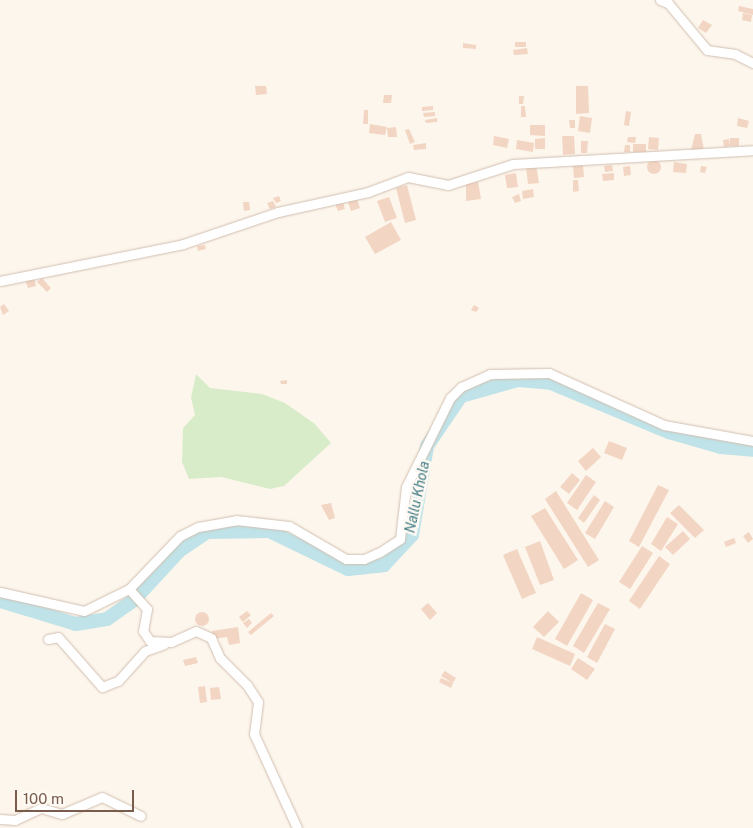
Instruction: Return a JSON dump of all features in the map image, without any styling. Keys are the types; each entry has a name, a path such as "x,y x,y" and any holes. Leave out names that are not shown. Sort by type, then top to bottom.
{"street":[{"path":"660,0 668,2 707,50 735,54 753,63"},
{"path":"0,281 183,244 278,212 368,192 408,177 448,185 513,164 753,150"},
{"path":"0,592 84,611 129,589 180,536 198,527 236,520 289,526 346,559 364,559 380,552 400,539 406,487 450,398 461,386 490,374 549,374 664,424 753,441"},
{"path":"129,589 146,609 143,631 150,641 171,642"},
{"path":"48,639 58,637 102,687 118,681 145,651 196,631 211,638 220,658 247,685 258,702 254,734 296,828"},
{"path":"0,819 15,820 41,808 62,814 102,797 141,816"}],"green space":[{"path":"196,374 210,388 262,394 285,403 315,424 331,443 284,486 270,489 221,477 189,479 182,462 183,428 195,415 191,398"}],"building":[{"path":"739,6 753,9 753,15 738,11"},
{"path":"743,13 752,15 751,22 742,20"},
{"path":"703,20 712,25 706,33 698,28"},
{"path":"515,42 526,42 526,47 515,47"},
{"path":"463,43 476,45 476,49 463,48"},
{"path":"527,48 528,54 514,55 513,50"},
{"path":"255,86 266,86 267,94 256,95"},
{"path":"576,86 588,86 589,113 576,114"},
{"path":"384,95 392,95 391,103 383,103"},
{"path":"519,96 524,96 523,104 519,104"},
{"path":"433,106 433,110 422,111 422,107"},
{"path":"521,106 525,106 526,117 521,117"},
{"path":"364,110 368,110 368,124 363,124"},
{"path":"626,111 631,112 629,126 624,125"},
{"path":"435,112 435,116 424,117 423,113"},
{"path":"580,116 592,118 590,133 578,131"},
{"path":"437,118 437,122 426,123 425,120"},
{"path":"738,118 749,121 747,128 737,126"},
{"path":"569,120 575,120 575,128 570,128"},
{"path":"370,124 387,127 385,135 369,133"},
{"path":"530,125 545,125 545,136 530,135"},
{"path":"396,127 397,137 388,137 387,128"},
{"path":"409,129 415,142 410,144 405,130"},
{"path":"695,134 701,134 704,150 691,150"},
{"path":"494,136 509,139 507,148 493,145"},
{"path":"562,136 574,136 575,154 563,155"},
{"path":"628,137 636,137 635,143 627,142"},
{"path":"649,137 659,138 658,150 648,149"},
{"path":"545,138 545,149 535,149 535,139"},
{"path":"730,138 739,138 739,146 730,146"},
{"path":"729,139 730,146 724,147 723,140"},
{"path":"517,140 534,143 533,152 516,149"},
{"path":"581,141 588,141 587,153 581,153"},
{"path":"426,143 426,149 414,150 413,145"},
{"path":"633,144 646,144 646,152 633,152"},
{"path":"625,145 630,145 630,152 624,152"},
{"path":"654,160 659,162 661,167 659,172 654,174 649,172 647,167 649,162"},
{"path":"674,162 687,164 686,173 673,172"},
{"path":"536,165 539,183 528,184 526,167"},
{"path":"583,165 584,177 574,178 573,166"},
{"path":"612,165 613,171 605,172 604,166"},
{"path":"630,166 631,175 624,176 623,167"},
{"path":"701,166 707,167 705,173 700,172"},
{"path":"516,173 518,187 507,188 505,175"},
{"path":"614,173 614,180 603,181 602,174"},
{"path":"573,180 578,180 579,191 573,192"},
{"path":"478,182 481,199 466,201 466,184"},
{"path":"407,185 416,220 405,223 396,188"},
{"path":"533,189 534,197 523,199 522,191"},
{"path":"519,194 521,201 515,203 512,197"},
{"path":"279,196 281,201 276,203 273,198"},
{"path":"356,196 360,208 351,211 347,199"},
{"path":"389,197 397,218 385,222 377,201"},
{"path":"342,199 345,209 338,211 334,201"},
{"path":"273,201 276,207 270,209 267,203"},
{"path":"243,202 249,202 250,210 244,211"},
{"path":"391,222 401,240 375,254 365,237"},
{"path":"205,245 206,249 198,251 197,246"},
{"path":"34,278 36,286 28,288 25,280"},
{"path":"42,278 51,288 47,292 37,282"},
{"path":"4,304 9,311 3,315 0,307"},
{"path":"474,305 479,308 476,312 471,310"},
{"path":"287,380 287,384 281,384 280,381"},
{"path":"609,441 627,448 622,460 604,453"},
{"path":"593,448 601,457 586,471 578,461"},
{"path":"572,473 580,480 569,494 560,487"},
{"path":"586,475 596,482 577,510 567,503"},
{"path":"658,485 669,490 639,547 629,541"},
{"path":"556,491 599,560 588,567 545,499"},
{"path":"594,495 600,500 584,523 578,518"},
{"path":"605,501 614,507 595,539 585,533"},
{"path":"331,503 335,518 329,520 321,505"},
{"path":"679,505 704,530 695,538 670,513"},
{"path":"545,508 578,560 564,569 531,516"},
{"path":"667,517 678,524 661,551 651,544"},
{"path":"683,531 690,539 673,555 665,547"},
{"path":"749,532 753,539 748,543 743,536"},
{"path":"734,538 736,543 726,547 724,542"},
{"path":"540,541 554,580 540,585 525,547"},
{"path":"642,546 653,553 630,589 619,582"},
{"path":"517,549 536,593 522,599 503,555"},
{"path":"659,556 670,564 640,609 629,601"},
{"path":"581,593 593,600 567,646 555,639"},
{"path":"428,603 437,613 430,620 421,609"},
{"path":"598,603 610,609 584,653 573,646"},
{"path":"247,611 251,615 243,622 239,617"},
{"path":"548,611 559,622 544,637 533,627"},
{"path":"199,612 205,612 209,619 205,626 199,626 195,622 195,616"},
{"path":"271,613 274,616 251,635 248,632"},
{"path":"249,619 252,623 247,628 243,623"},
{"path":"605,624 615,629 597,663 587,657"},
{"path":"238,627 240,643 229,645 227,637 213,639 212,631"},
{"path":"537,637 575,654 570,666 532,649"},
{"path":"196,657 198,663 185,666 183,660"},
{"path":"578,658 595,669 587,680 571,669"},
{"path":"445,671 456,678 453,683 441,676"},
{"path":"441,678 453,683 451,688 439,682"},
{"path":"205,686 207,702 200,703 198,687"},
{"path":"219,687 221,699 211,700 210,688"}],"waterway":[{"name":"Nallu Khola","path":"0,601 76,624 107,619 134,600 179,551 207,532 269,531 348,569 384,565 412,535 427,446 461,396 518,380 551,383 669,432 721,447 753,450"}]}
